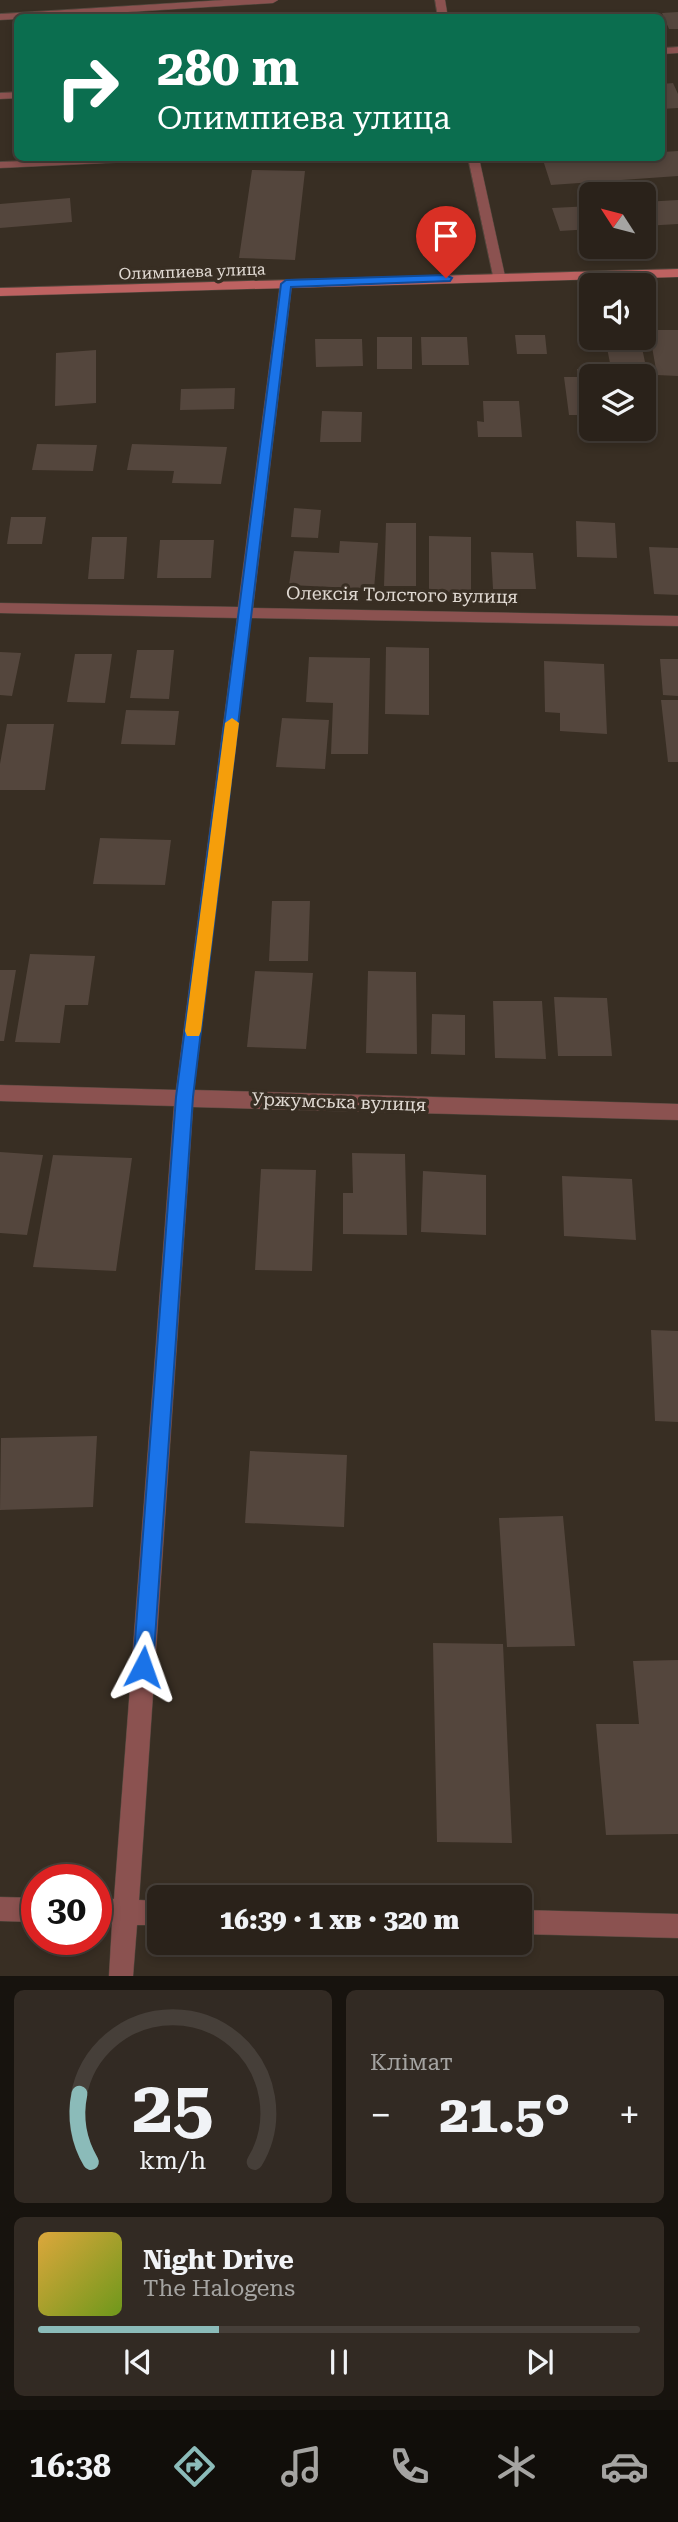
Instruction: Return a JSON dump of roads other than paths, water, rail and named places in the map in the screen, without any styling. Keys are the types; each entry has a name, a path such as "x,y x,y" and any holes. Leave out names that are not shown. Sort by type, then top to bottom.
{"main road":[{"name":"Олимпиева улица","path":"0,292 678,273"}],"street":[{"path":"48,14 273,0"},
{"path":"0,165 85,161"},
{"path":"473,161 499,276"},
{"path":"121,1976 184,1097 286,284"},
{"name":"Олексія Толстого вулиця","path":"0,608 678,621"},
{"name":"Уржумська вулиця","path":"0,1093 678,1112"},
{"path":"0,1909 21,1910"},
{"path":"112,1912 147,1913"},
{"path":"532,1922 678,1926"}]}
